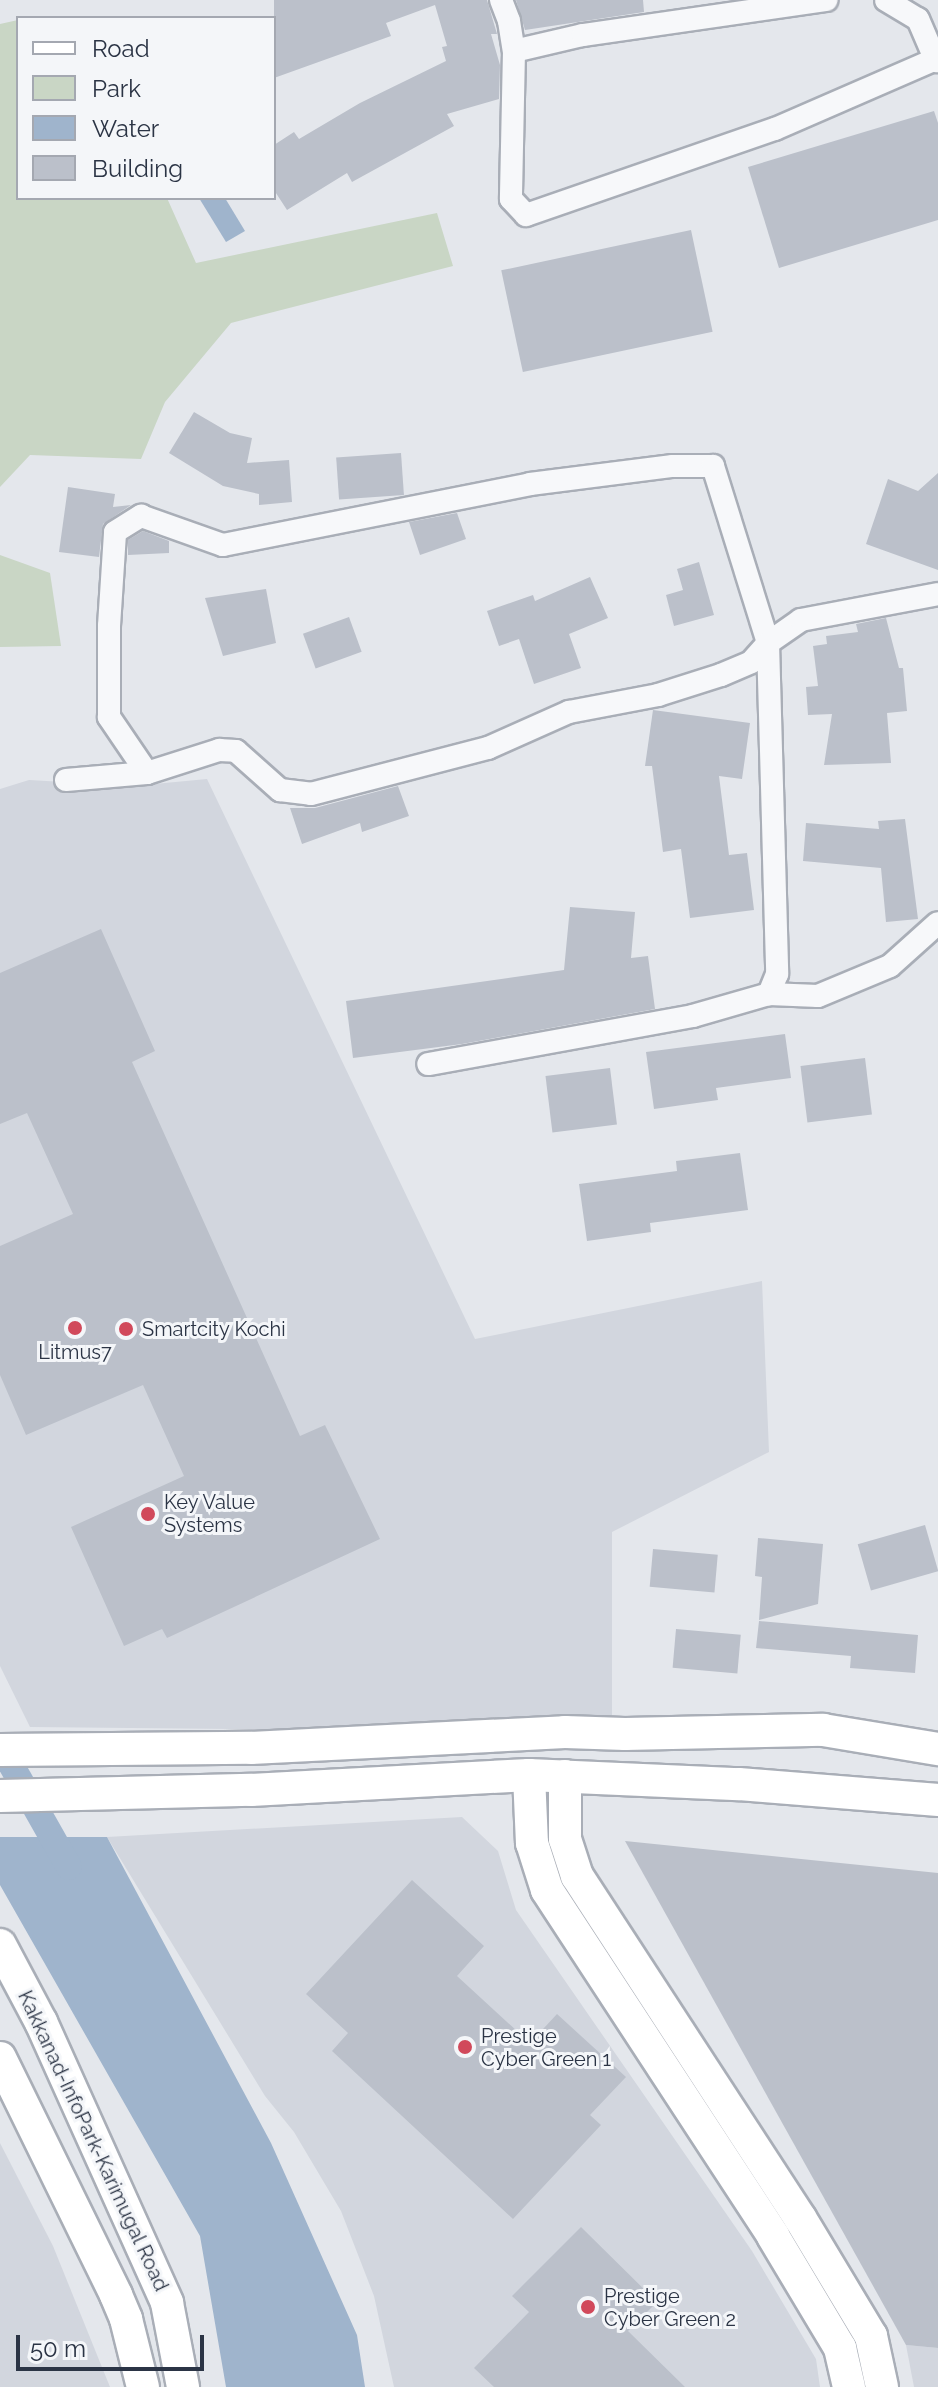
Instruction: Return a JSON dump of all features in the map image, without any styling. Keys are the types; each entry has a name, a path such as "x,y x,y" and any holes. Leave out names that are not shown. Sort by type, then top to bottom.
{"street":[{"path":"501,0 509,21 514,51 511,199 531,215 775,129 937,59 918,19 886,0"},
{"path":"514,51 583,35 827,0"},
{"path":"147,773 109,717 109,626 115,532 141,516 223,545 530,484 673,466 713,466 768,643 777,974 769,994"},
{"path":"66,780 147,773 219,750 236,751 280,790 311,794 488,748 569,712 658,695 721,675 751,662 768,643 801,620 938,594"},
{"path":"428,1064 693,1016 769,994 818,996 890,966 938,923"},
{"path":"0,1750 251,1748 565,1732 625,1734 823,1730 938,1749"},
{"path":"529,1775 532,1843 547,1890 737,2181 840,2348 849,2387"},
{"path":"0,1796 251,1790 529,1775 739,1784 938,1800"},
{"path":"565,1776 565,1839 577,1876 763,2161 871,2336 882,2387"},
{"name":"Kakkanad-InfoPark-Karimugal Road","path":"0,1945 41,2022 167,2303 183,2387"},
{"path":"0,2058 116,2295 126,2319 143,2387"},
{"path":"737,2181 763,2161"}],"shaded area":[{"path":"207,779 475,1339 762,1281 769,1452 612,1532 612,1733 30,1727 0,1666 0,789 29,780 133,786"},
{"path":"462,1817 498,1851 516,1910 752,2251 816,2359 820,2387 394,2387 374,2296 341,2211 294,2132 265,2096 107,1837"},
{"path":"0,2143 53,2246 110,2387 0,2387"},
{"path":"906,2345 938,2348 938,2387 914,2387"}],"green space":[{"path":"16,20 16,200 168,200 196,263 437,213 453,266 231,323 165,402 141,459 30,455 0,487 0,24"},
{"path":"0,555 50,573 61,646 0,647"}],"water":[{"path":"200,200 226,200 245,231 226,242"},
{"path":"0,1837 107,1837 271,2143 357,2335 365,2387 226,2387 200,2236 0,1885"}],"building":[{"path":"274,0 487,0 497,34 491,34 500,65 499,99 447,114 454,126 352,182 347,173 287,210 276,193 276,144 294,132 299,139 360,103 446,61 442,47 447,46 435,5 386,23 391,36 276,77"},
{"path":"516,0 643,0 644,12 525,30"},
{"path":"934,111 938,123 938,220 779,268 748,167"},
{"path":"691,230 713,332 523,372 501,270"},
{"path":"194,412 230,433 252,438 247,463 289,460 292,502 259,505 259,494 223,486 169,453"},
{"path":"401,453 404,495 339,499 336,458"},
{"path":"938,473 938,570 866,544 888,479 918,491"},
{"path":"68,487 115,494 113,507 131,505 103,524 99,557 59,552"},
{"path":"457,513 466,539 420,555 409,522"},
{"path":"143,531 169,541 169,553 128,555 128,540"},
{"path":"699,562 714,615 674,626 666,595 683,590 677,569"},
{"path":"590,577 608,618 569,634 581,668 534,684 519,639 499,646 487,611 533,595 535,601"},
{"path":"266,589 276,643 223,656 205,598"},
{"path":"349,617 362,652 316,669 303,634"},
{"path":"886,618 899,668 903,668 907,711 887,713 891,763 824,765 832,714 808,715 806,687 818,686 813,646 827,644 826,636 858,632 856,624"},
{"path":"653,710 750,723 742,779 719,776 729,855 747,853 754,910 690,918 681,849 663,852 652,766 645,766"},
{"path":"398,786 409,816 362,832 360,823 302,844 290,808 315,808"},
{"path":"905,819 918,919 886,922 881,868 803,861 806,823 879,829 878,821"},
{"path":"570,907 635,912 631,958 648,956 655,1009 462,1044 353,1058 346,1001 564,970"},
{"name":"Smartcity Kochi","path":"101,929 155,1051 132,1062 300,1436 325,1425 380,1539 167,1638 162,1629 124,1646 71,1527 184,1476 143,1385 26,1435 0,1375 0,1246 73,1214 27,1113 0,1124 0,973"},
{"path":"785,1034 791,1078 716,1088 718,1100 654,1109 646,1052"},
{"path":"865,1058 872,1115 807,1122 800,1066"},
{"path":"610,1068 617,1125 552,1132 545,1076"},
{"path":"740,1153 748,1210 650,1223 651,1232 587,1241 579,1184 677,1171 676,1161"},
{"path":"925,1525 938,1571 871,1590 858,1544"},
{"path":"758,1538 823,1544 818,1604 759,1620 762,1577 755,1576"},
{"path":"653,1549 718,1555 714,1593 650,1587"},
{"path":"759,1621 918,1635 915,1673 850,1668 851,1656 756,1648"},
{"path":"676,1629 741,1635 737,1674 673,1668"},
{"path":"625,1841 938,1873 938,2348 906,2345"},
{"name":"Prestige Cyber Green 1","path":"412,1880 484,1946 457,1976 530,2043 557,2014 626,2077 590,2115 601,2125 513,2219 332,2051 348,2033 306,1994"},
{"name":"Prestige Cyber Green 2","path":"581,2227 657,2302 628,2331 685,2387 494,2387 474,2368 529,2312 512,2296"}],"waterway":[{"path":"0,1745 69,1867"}],"place":[{"name":"Litmus7","path":"75,1328"},
{"name":"Smartcity Kochi","path":"126,1329"},
{"name":"Key Value Systems","path":"148,1514"},
{"name":"Prestige Cyber Green 1","path":"465,2047"},
{"name":"Prestige Cyber Green 2","path":"588,2307"}]}
